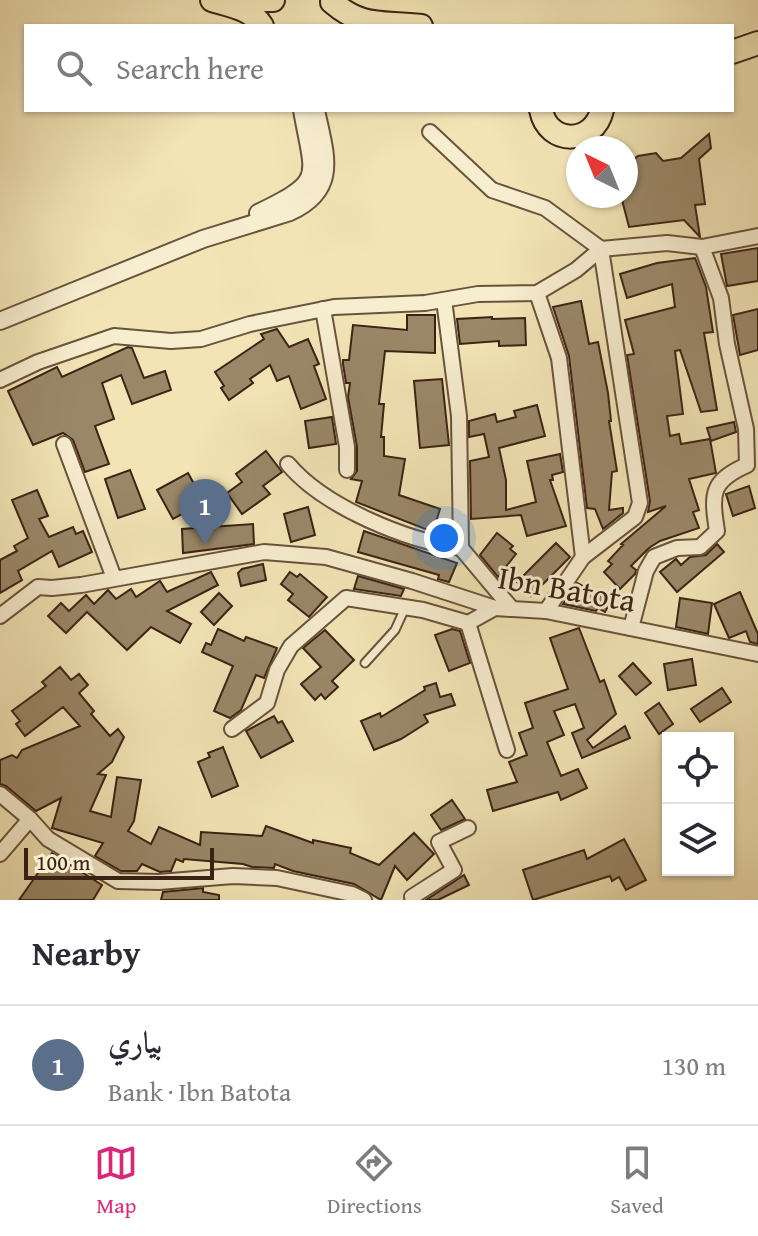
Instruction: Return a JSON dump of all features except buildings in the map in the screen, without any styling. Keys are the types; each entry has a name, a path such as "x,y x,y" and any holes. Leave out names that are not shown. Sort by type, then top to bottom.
{"highway":[{"path":"212,0 247,11 262,24"},
{"path":"242,0 274,0"},
{"path":"264,24 267,11 274,0"},
{"path":"331,1 337,13 337,24"},
{"path":"331,1 347,15 361,21 397,24"},
{"path":"734,51 758,43"},
{"path":"542,112 547,126 555,133 574,137 592,130 601,112"}],"street":[{"path":"303,112 315,141"},
{"path":"0,321 203,239 301,207 317,193 316,112"},
{"path":"430,132 492,190 545,208 601,249 640,503 635,517 583,557 546,611"},
{"path":"0,380 38,362 114,336 171,341 201,339 250,324 323,309 444,300 478,294 537,293 576,270 601,249 667,243 702,247 758,236"},
{"path":"631,628 646,571 654,557 677,548 700,547 717,531 715,492 725,475 753,464 727,344 721,298 702,247"},
{"path":"537,293 559,358 583,557"},
{"path":"444,300 459,416 461,548 512,609"},
{"path":"323,309 347,447 347,470"},
{"path":"64,444 114,578"},
{"path":"288,464 299,476 343,506 436,545 461,548"},
{"name":"Ibn Batota","path":"0,616 38,587 81,585 264,552 326,557 495,608 546,611 758,654"},
{"path":"232,729 267,703 277,670 291,646 346,598 423,610 468,623 495,608"},
{"path":"468,623 507,750"},
{"path":"0,794 48,839 118,881 159,882 233,876 277,878 352,894 364,900"},
{"path":"0,854 30,819"},
{"path":"413,900 412,897 454,870 439,842 468,828"}],"lane":[{"path":"365,663 395,630 405,608"}],"place":[{"name":"بياري","path":"205,545"}]}
